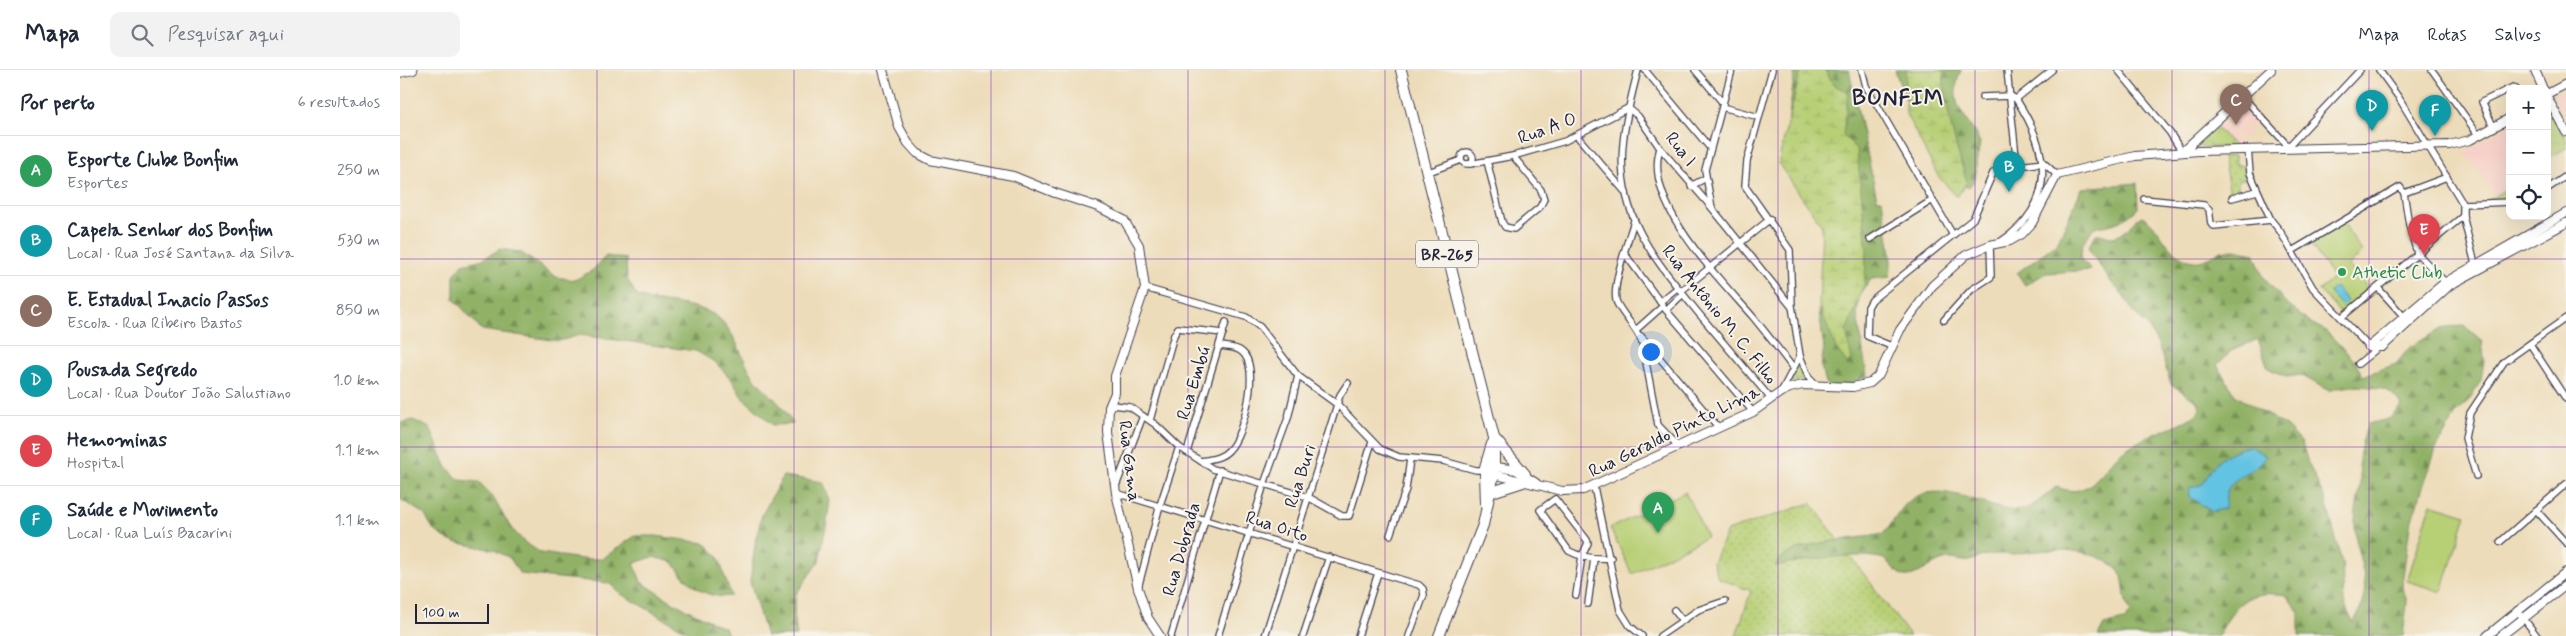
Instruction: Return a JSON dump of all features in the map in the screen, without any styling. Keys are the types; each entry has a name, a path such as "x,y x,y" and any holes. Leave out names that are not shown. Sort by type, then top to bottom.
{"highway":[{"name":"BR-265","path":"1401,70 1494,438 1489,470 1492,492 1486,513 1439,636"},
{"path":"1492,492 1524,478 1494,438"},
{"path":"1486,513 1489,470"}],"street":[{"path":"400,73 413,70"},
{"path":"883,70 899,128 917,153 930,160 1013,176 1114,214 1124,220 1139,245 1144,288 1246,317 1260,327 1298,376 1338,405 1372,442 1388,454 1410,459 1443,461 1476,470 1489,470"},
{"name":"Rua Antônio M. C. Filho","path":"1638,70 1628,108 1622,145 1623,176 1634,221 1654,259 1771,399"},
{"path":"1645,70 1710,148"},
{"path":"1695,70 1722,105 1758,117"},
{"path":"1712,208 1705,170 1732,70"},
{"path":"1772,70 1747,161 1746,186 1790,250 1792,306 1800,356 1809,378 1816,385"},
{"path":"1862,70 1866,86 1931,201 1953,235"},
{"path":"2007,70 2013,97 2017,166"},
{"path":"1982,97 2013,97 2052,70"},
{"path":"2118,70 2170,133 2182,152"},
{"path":"2182,152 2271,70"},
{"path":"2288,147 2360,70"},
{"path":"2379,70 2429,145 2463,204 2463,216 2475,267"},
{"path":"2432,70 2479,136"},
{"path":"2534,70 2541,85"},
{"path":"2551,93 2566,84"},
{"path":"2494,128 2482,102 2506,90"},
{"path":"2242,96 2288,147"},
{"path":"2000,242 2020,228 2030,214 2042,188 2044,163 2039,142 2013,97"},
{"path":"2551,104 2566,132"},
{"name":"Rua A O","path":"1470,164 1513,156 1577,136 1628,108"},
{"name":"Rua I","path":"1628,108 1638,116 1660,148 1792,306"},
{"path":"2044,163 2017,166 1993,173 1976,215 1879,294 1868,307 1867,336 1891,346 1900,330 1932,286 1966,255 2017,237 2028,228 2056,175 2135,156 2182,152 2288,147 2429,145 2465,142 2506,120"},
{"path":"1577,136 1626,193"},
{"path":"1660,148 1659,171 1662,191 1676,222 1710,268 1793,368"},
{"path":"2248,149 2250,173 2271,220 2292,251 2313,288 2369,348"},
{"path":"1461,160 1465,152 1484,162 1502,222 1508,228 1516,228 1540,207 1544,197 1513,156"},
{"path":"1461,160 1465,164 1470,164 1473,157"},
{"path":"1426,172 1461,160"},
{"path":"2044,163 2056,175"},
{"path":"1614,181 1623,176"},
{"path":"2404,193 2447,176"},
{"path":"2551,187 2566,176"},
{"path":"1691,186 1706,178"},
{"path":"2292,251 2397,187 2401,188 2404,193 2409,225 2418,253 2447,284"},
{"path":"2232,198 2257,191"},
{"path":"2144,199 2204,205 2209,209 2211,224 2214,226 2271,220"},
{"path":"1870,239 1931,201"},
{"path":"2463,204 2506,202"},
{"path":"2358,364 2381,347 2407,320 2447,284 2566,213"},
{"path":"2342,317 2463,216"},
{"path":"1637,331 1680,291 1770,219"},
{"path":"1634,221 1614,295 1618,306 1720,428"},
{"path":"2475,267 2566,223"},
{"path":"1944,320 1971,290 1991,277 1990,245"},
{"path":"1625,254 1663,306 1753,412"},
{"name":"Rua Gama","path":"1144,288 1115,376 1115,393 1109,407 1108,432 1116,490 1138,588 1148,618 1160,636"},
{"path":"2378,288 2407,320"},
{"path":"1663,306 1680,291"},
{"path":"2476,476 2465,438 2470,413 2504,362 2566,318"},
{"path":"2369,348 2407,320"},
{"name":"Rua Embú","path":"1187,452 1226,322"},
{"path":"1150,420 1174,334 1178,328 1223,333"},
{"path":"1637,331 1658,425 1678,447"},
{"path":"2530,344 2566,399"},
{"path":"1201,461 1215,459 1230,449 1240,429 1250,392 1251,377 1247,358 1237,349 1220,346"},
{"name":"Rua Geraldo Pinto Lima","path":"1489,470 1524,478 1562,491 1577,491 1594,487 1753,412 1781,392 1803,385 1859,386 1870,383 1879,375 1891,346"},
{"path":"2369,348 2381,347"},
{"path":"1781,392 1800,356"},
{"path":"1218,636 1251,533 1264,484 1288,418 1298,376"},
{"name":"Rua Buri","path":"1265,636 1340,395 1348,383"},
{"path":"1109,407 1130,407 1150,420 1179,447 1208,466 1308,497 1342,516 1349,516 1372,442"},
{"path":"1116,490 1143,416"},
{"path":"1138,588 1160,505 1179,447"},
{"path":"1390,535 1406,489 1410,459"},
{"name":"Rua Dobrada","path":"1171,636 1220,470"},
{"path":"2500,542 2566,484"},
{"path":"1594,487 1611,558 1620,610 1630,626 1642,636"},
{"name":"Rua Oito","path":"1116,490 1292,548 1329,556 1419,585 1424,591 1409,636"},
{"path":"1576,595 1582,556 1588,543 1587,540 1555,499 1540,510 1568,551 1582,556 1594,559 1611,558"},
{"path":"2536,510 2566,543"},
{"path":"1303,636 1329,556"},
{"path":"1588,604 1594,559"},
{"path":"2487,636 2566,572"},
{"path":"1358,636 1378,573"},
{"path":"2501,636 2566,585"},
{"path":"1660,636 1698,610 1725,601"},
{"path":"1674,610 1682,620"},
{"path":"2517,610 2537,636"}],"shaded area":[{"path":"2566,89 2566,119 2555,99 2556,95"},
{"path":"2243,101 2250,107 2245,113 2249,117 2254,112 2260,118 2249,129 2245,124 2242,126 2249,133 2244,139 2236,131 2233,134 2246,147 2237,148 2215,126 2220,121 2231,131 2233,129 2223,119 2229,113 2239,122 2240,120 2232,112"},
{"path":"2506,127 2506,189 2496,195 2464,153"}],"green space":[{"path":"1795,70 1849,70 1877,199 1882,199 1891,256 1890,277 1871,279 1859,296 1857,315 1867,376 1853,383 1828,388 1821,367 1824,348 1819,310 1827,254 1825,234 1786,139"},
{"path":"1801,70 1826,70 1833,85 1848,92 1843,135 1857,149 1867,251 1864,287 1846,331 1852,360 1847,363 1836,348 1819,306 1822,226 1778,163"},
{"path":"1895,70 1961,70 1956,92 1959,108 1980,142 1975,179 1969,187 1950,185 1915,128"},
{"path":"1906,70 1943,70 1951,127 1967,182 1957,197 1938,176 1906,114"},
{"path":"2551,112 2566,138 2566,148 2551,156"},
{"path":"2214,126 2236,147 2193,147 2194,142"},
{"path":"2235,156 2235,164 2244,166 2246,178 2238,181 2238,195 2230,194 2223,157"},
{"path":"2137,183 2138,208 2128,217 2118,222 2094,227 2083,243 2080,258 2092,270 2046,273 2025,285 2017,273 2057,243 2082,188"},
{"path":"2506,189 2506,200 2492,202 2489,200"},
{"path":"2142,216 2148,220 2173,250 2191,261 2200,261 2227,250 2254,253 2263,276 2285,302 2307,321 2326,331 2353,359 2363,376 2396,364 2410,347 2445,327 2465,326 2482,341 2484,360 2481,380 2471,398 2457,412 2436,449 2410,525 2402,583 2407,603 2403,636 2299,636 2299,612 2286,595 2261,594 2251,597 2237,607 2218,636 2098,636 2104,625 2124,620 2132,612 2126,601 2123,581 2118,569 2101,559 2077,551 2052,550 1990,554 1966,561 1947,559 1908,576 1897,572 1885,560 1869,556 1828,558 1775,566 1782,557 1808,546 1883,534 1907,503 1926,493 1941,492 2014,510 2029,507 2056,487 2079,490 2097,479 2122,452 2131,446 2196,415 2200,409 2199,403 2171,384 2158,344 2148,327 2134,313 2124,296 2111,282 2088,248 2096,234 2110,237 2117,236","holes":["2258,339 2268,368 2286,377 2301,375 2329,391 2350,386 2382,389 2392,393 2402,405 2389,419 2368,424 2361,447 2359,461 2360,481 2355,523 2358,551 2365,584 2364,596 2353,623 2344,603 2342,563 2326,501 2308,463 2302,443 2287,427 2235,395 2217,365 2231,351"]},
{"name":"Athetic Club","path":"2343,222 2362,252 2349,266 2369,289 2342,312 2339,312 2319,290 2334,278 2309,242"},
{"path":"500,249 520,252 556,277 575,280 593,270 606,256 626,259 627,279 637,296 702,309 719,319 732,334 756,380 780,405 793,424 773,425 742,397 732,380 715,362 696,351 580,335 559,341 482,330 454,299 454,275 463,264 483,259"},
{"path":"1799,360 1808,381 1801,380 1788,384"},
{"path":"413,420 430,428 446,466 459,480 479,482 492,496 511,528 524,542 541,553 581,559 602,559 635,536 656,536 705,543 718,556 731,596 713,595 697,588 684,577 673,562 653,557 634,563 641,582 676,604 726,629 728,636 695,636 621,594 609,583 520,574 510,558 494,550 450,541 434,530 424,514 400,499 400,423"},
{"path":"783,476 823,482 830,500 819,561 796,594 794,614 797,636 766,636 750,582 756,538 762,515"},
{"path":"1685,492 1707,537 1632,574 1610,528"},
{"path":"1811,503 1910,636 1736,636 1751,591 1718,578 1713,562 1727,531"},
{"path":"2431,504 2466,515 2442,592 2407,581"}],"water":[{"path":"2335,287 2347,301 2342,306 2329,292"},
{"path":"2250,446 2266,456 2257,466 2234,481 2230,486 2226,493 2225,508 2212,512 2190,497 2189,488 2203,484 2211,469 2221,459 2227,454"}],"place":[{"name":"E. Estadual Inacio Passos","path":"2236,125"},
{"name":"Pousada Segredo","path":"2372,131"},
{"name":"Saúde e Movimento","path":"2435,136"},
{"name":"Capela Senhor dos Bonfim","path":"2009,192"},
{"name":"Hemominas","path":"2424,255"},
{"name":"Athetic Club","path":"2342,272"},
{"name":"Esporte Clube Bonfim","path":"1658,533"}],"district":[{"name":"BONFIM","path":"1898,97"}]}
